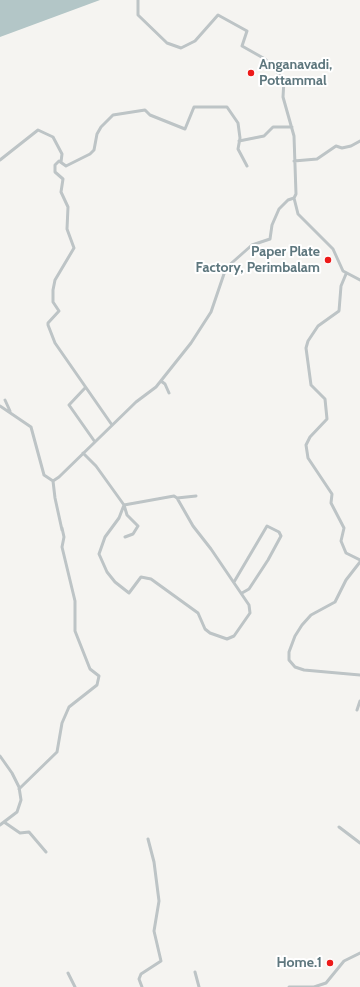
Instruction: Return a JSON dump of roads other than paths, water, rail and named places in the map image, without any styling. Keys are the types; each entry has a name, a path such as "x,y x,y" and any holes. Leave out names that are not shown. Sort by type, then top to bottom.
{"street":[{"path":"138,0 138,15 168,43 181,48 195,41 218,15 247,31 242,46 266,59 284,80 283,97 294,136 296,194 294,198 298,214 333,249 340,268 346,274 360,280"},
{"path":"61,162 66,166 90,154 94,150 98,131 110,117 145,110 150,115 185,129 194,107 227,107 238,123 240,140 238,148 247,166"},
{"path":"240,140 264,136 273,127 292,127"},
{"path":"0,160 38,130 53,137 62,154 61,162"},
{"path":"294,161 317,160 336,146 342,148 351,146 360,141"},
{"path":"61,162 57,162 54,169 63,179 61,192 68,207 67,229 74,248 55,280 52,290 53,302 59,311 48,325 55,343 112,425"},
{"path":"53,480 84,453 161,380 191,343 211,312 226,268 252,245 270,239 272,225 279,209 288,200 294,198"},
{"path":"346,274 341,286 339,311 318,326 308,341 306,348 311,385 325,399 327,419 310,437 306,445 308,458 332,494 331,504 344,528 341,541 346,553 360,561 346,580 335,602 311,615 302,625 295,636 289,652 289,660 295,667 304,670 360,674"},
{"path":"161,380 165,384 169,393"},
{"path":"85,388 69,405 95,442"},
{"path":"5,400 10,412"},
{"path":"0,406 31,427 44,475 53,480"},
{"path":"84,453 96,466 124,505 128,515 138,526 133,534 124,537"},
{"path":"19,789 57,752 62,723 69,707 97,685 99,676 90,669 75,631 75,601 62,547 64,537 55,498 53,480"},
{"path":"124,505 174,496 177,498 196,496"},
{"path":"124,505 119,518 103,541 99,554 115,582 129,593 141,577 151,579 198,613 205,629 210,633 228,639 234,636 250,613 249,605 242,593 193,526 177,498"},
{"path":"234,582 267,526 279,532 281,536 268,560 249,589 242,593"},
{"path":"357,710 360,701"},
{"path":"0,756 12,773 19,789 20,800 17,812 0,825"},
{"path":"4,822 20,833 30,832 46,852"},
{"path":"339,827 360,843"},
{"path":"142,987 139,979 141,974 161,962 154,931 159,901 154,862 148,839"},
{"path":"290,987 314,987 326,983 344,962 360,954"},
{"path":"195,972 199,983 198,987"},
{"path":"68,973 75,987"}],"place":[{"name":"Anganavadi, Pottammal","path":"251,73"},
{"name":"Paper Plate Factory, Perimbalam","path":"328,260"},
{"name":"Home.1","path":"330,963"}]}
